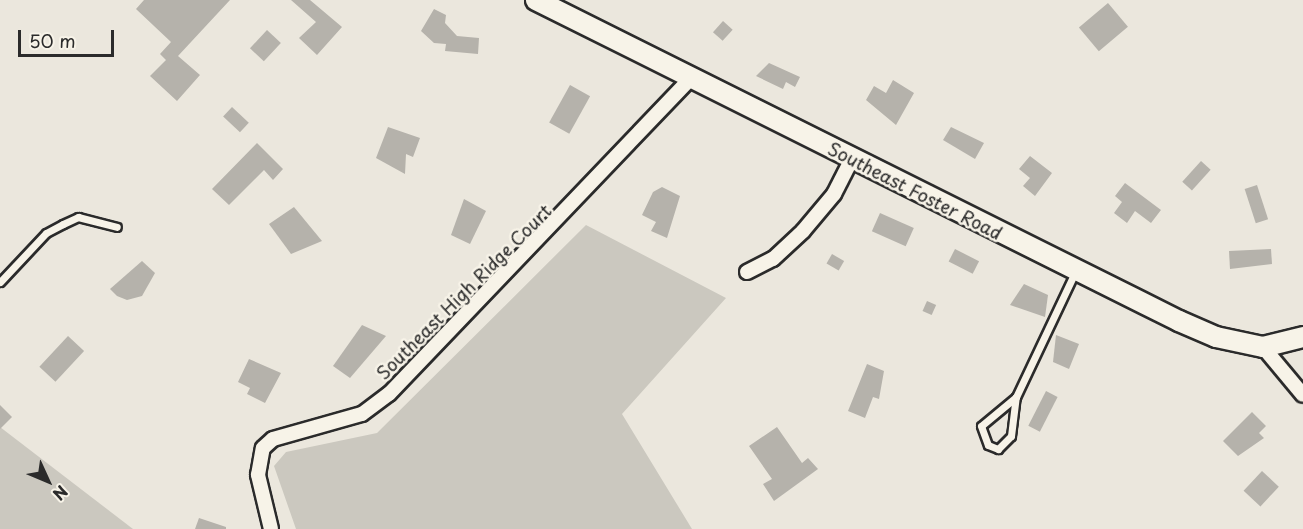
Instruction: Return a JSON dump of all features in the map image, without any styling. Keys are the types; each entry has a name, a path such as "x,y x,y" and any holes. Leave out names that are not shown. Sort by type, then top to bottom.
{"main road":[{"name":"Southeast Foster Road","path":"536,0 1216,338 1263,347 1303,337"}],"street":[{"name":"Southeast High Ridge Court","path":"272,529 258,476 263,448 273,439 362,414 389,394 691,78"},
{"path":"747,272 773,259 803,231 834,194 852,159"},
{"path":"1263,347 1303,395"}],"lane":[{"path":"0,282 46,233 63,224 78,217 117,227"},
{"path":"1016,397 981,426 988,445 999,448 1011,436 1016,397 1076,270"}],"shaded area":[{"path":"586,225 726,298 622,414 692,529 296,529 274,466 286,452 377,433"},
{"path":"0,427 133,529 0,529"}],"building":[{"path":"144,0 230,0 178,56 200,75 177,101 150,76 166,60 160,54 171,42 136,9"},
{"path":"291,0 310,0 342,27 317,55 299,38 316,22"},
{"path":"1108,3 1128,27 1099,51 1079,27"},
{"path":"434,9 446,15 445,23 457,36 479,38 478,54 445,51 446,44 434,43 421,31"},
{"path":"723,21 733,30 723,41 713,32"},
{"path":"267,30 281,43 264,61 250,48"},
{"path":"769,63 800,77 795,87 786,82 783,89 756,76"},
{"path":"893,80 914,93 896,125 866,100 874,86 886,93"},
{"path":"570,85 590,96 569,134 549,123"},
{"path":"232,107 249,123 240,132 223,117"},
{"path":"388,127 420,138 413,157 406,154 405,174 376,158"},
{"path":"951,127 984,143 975,159 943,140"},
{"path":"257,143 283,169 273,180 264,170 229,205 212,189"},
{"path":"1030,156 1052,173 1035,196 1023,186 1030,178 1019,169"},
{"path":"1201,161 1211,170 1192,191 1182,182"},
{"path":"1125,183 1161,210 1151,223 1135,211 1127,223 1114,213 1122,202 1115,196"},
{"path":"1257,185 1268,219 1256,223 1245,189"},
{"path":"662,187 680,196 667,238 651,231 656,222 642,215 653,192"},
{"path":"464,199 486,211 470,244 451,235"},
{"path":"294,207 322,241 291,254 269,224"},
{"path":"880,213 914,228 906,246 872,231"},
{"path":"955,249 979,261 973,274 949,261"},
{"path":"1271,249 1272,264 1230,269 1229,251"},
{"path":"832,254 844,261 839,271 826,264"},
{"path":"142,261 155,273 142,296 127,300 117,296 110,289"},
{"path":"1024,284 1048,295 1045,317 1010,305"},
{"path":"927,301 936,305 932,315 923,311"},
{"path":"362,325 386,336 350,378 333,366"},
{"path":"1056,335 1079,344 1069,369 1053,362"},
{"path":"68,336 84,351 55,382 39,367"},
{"path":"249,359 281,373 265,403 247,394 250,388 238,382"},
{"path":"867,364 884,371 879,399 873,397 865,418 848,411"},
{"path":"1046,391 1058,397 1040,432 1028,426"},
{"path":"0,405 12,417 0,429"},
{"path":"1252,412 1266,426 1259,433 1264,438 1238,456 1223,441"},
{"path":"777,427 802,463 808,458 818,469 774,501 763,484 772,479 749,446"},
{"path":"1262,471 1279,487 1260,506 1244,491"},
{"path":"199,518 226,527 226,529 195,529"}]}
